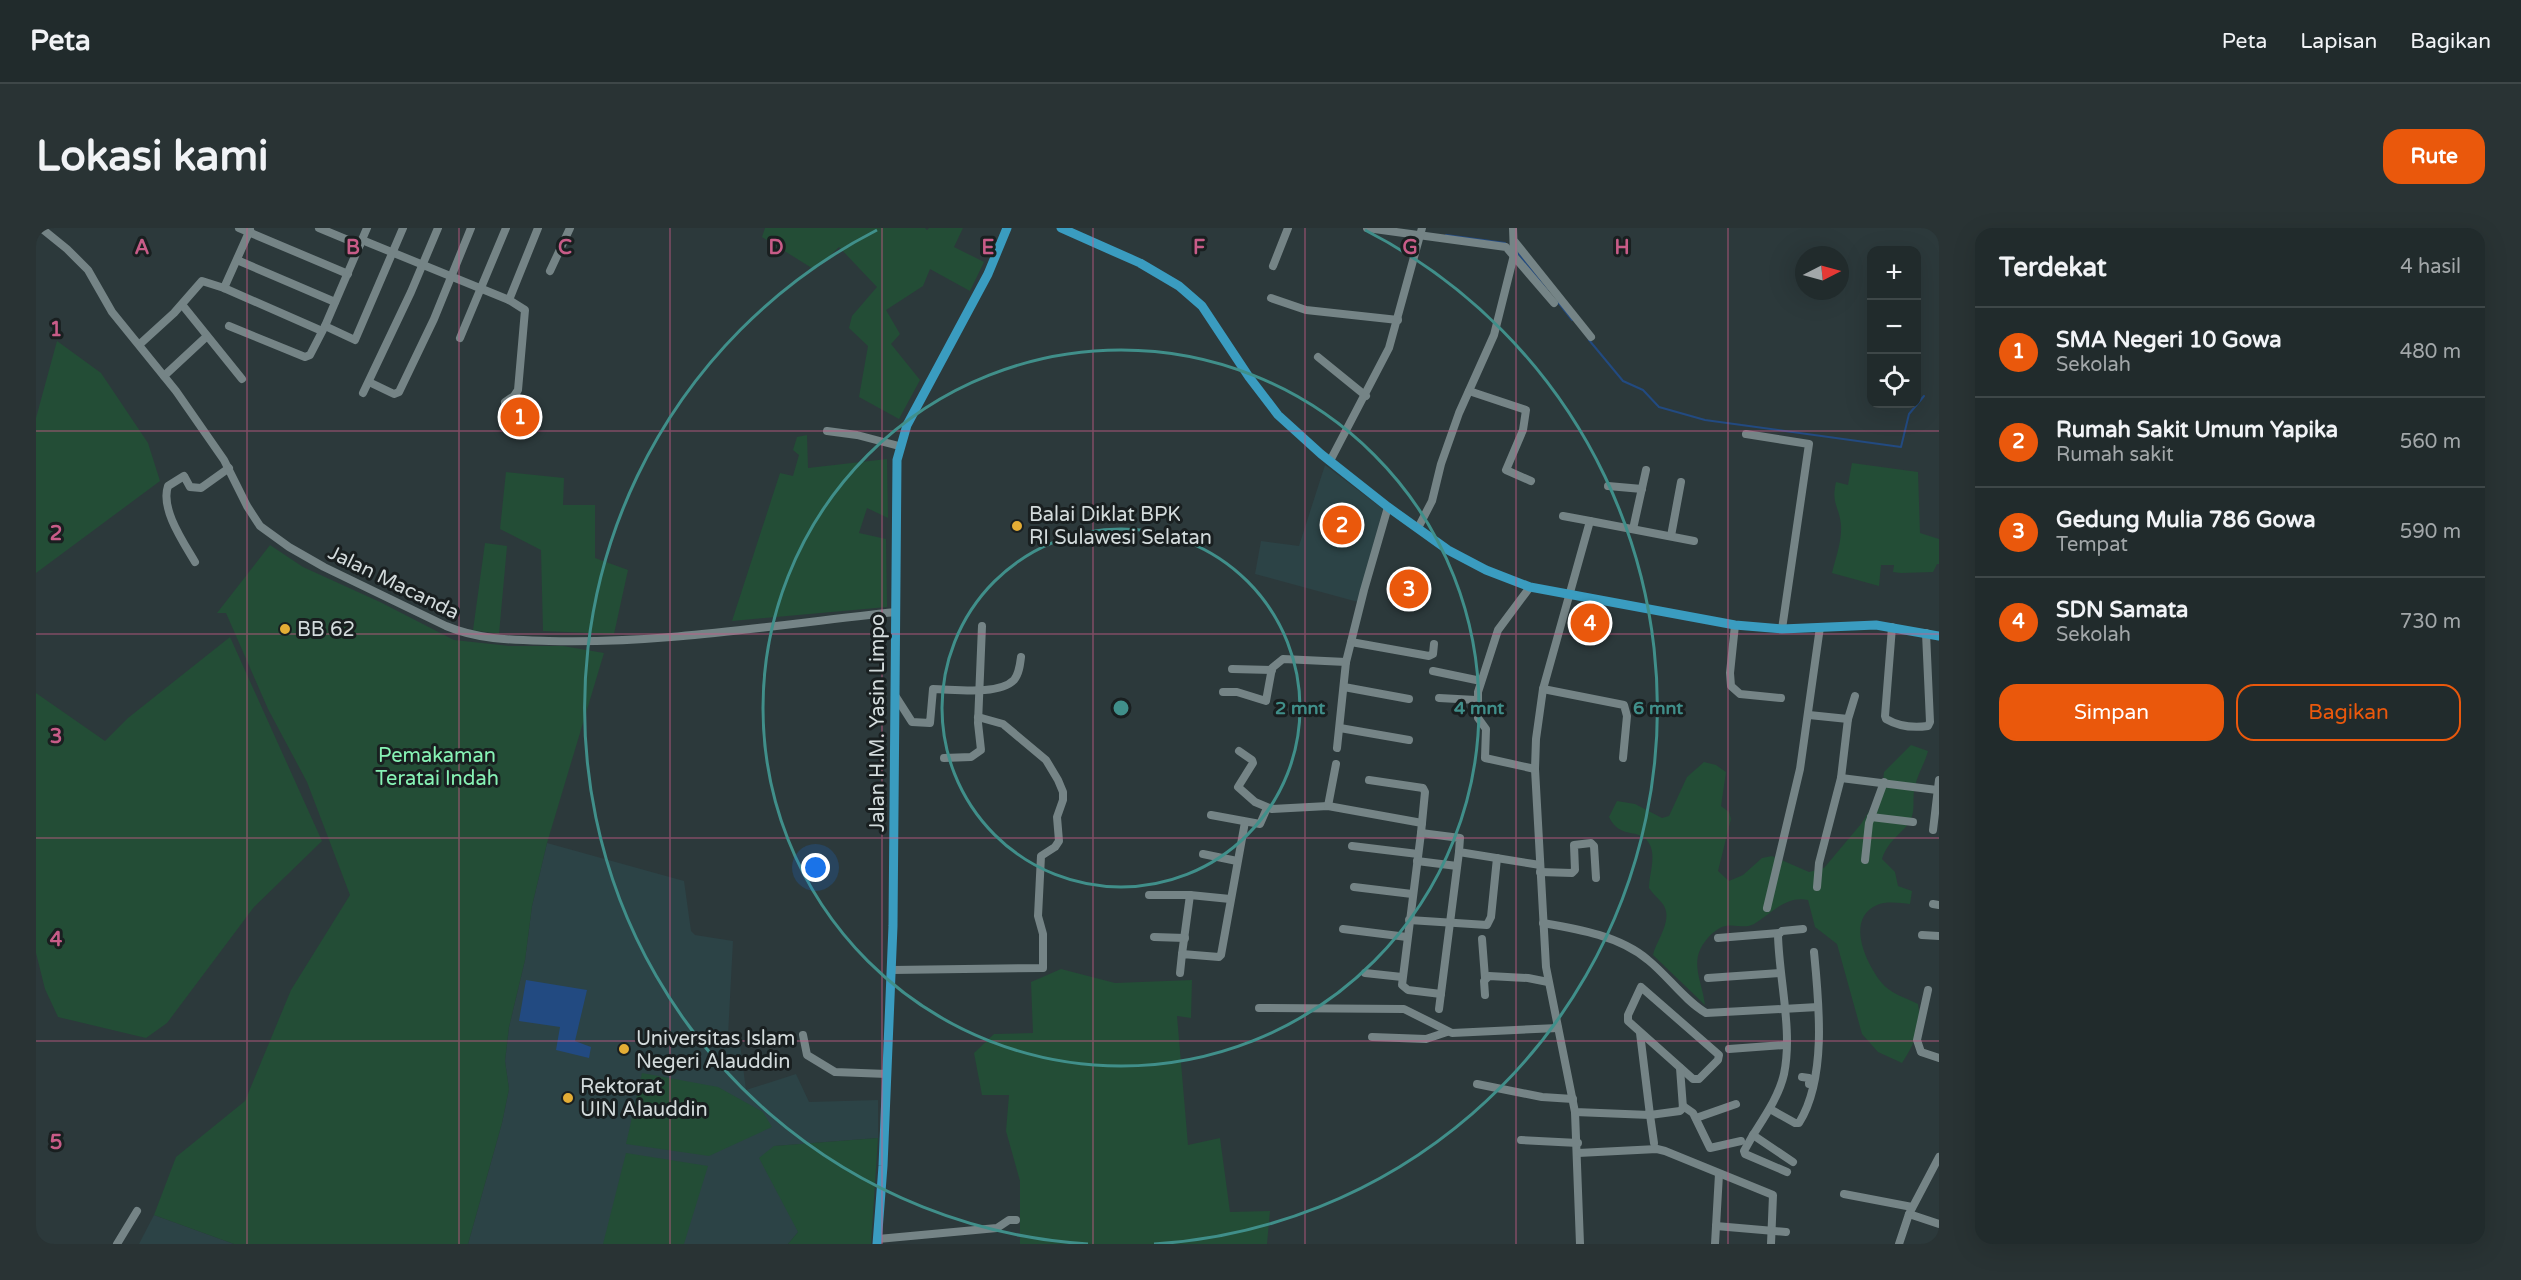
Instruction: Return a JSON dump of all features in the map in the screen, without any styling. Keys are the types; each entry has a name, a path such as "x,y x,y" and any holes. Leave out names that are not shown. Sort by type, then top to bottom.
{"main road":[{"name":"Jalan H.M. Yasin Limpo","path":"878,1241 892,970 896,475 899,446 910,418 988,274 1007,228"},
{"path":"1061,228 1154,269 1192,296 1202,306 1269,404 1330,461 1388,507 1465,560 1530,587 1735,625 1782,629 1863,624 1939,636"}],"street":[{"name":"Jalan Macanda","path":"41,228 79,260 112,312 140,344 229,468 255,519 268,534 324,567 462,632 515,640 616,641 896,612"},
{"path":"239,228 250,230 348,274"},
{"path":"319,228 393,252 522,306 526,313 518,390 505,402"},
{"path":"229,326 305,357 311,354 367,228"},
{"path":"140,344 174,313 201,282 224,288 355,340 403,228"},
{"path":"363,393 438,228"},
{"path":"369,382 394,393 399,392 452,276 471,228"},
{"path":"460,338 506,228"},
{"path":"509,300 537,228"},
{"path":"550,271 570,228"},
{"path":"1273,266 1288,228"},
{"path":"1367,228 1422,232 1515,249 1591,337"},
{"path":"1418,528 1432,501 1441,464 1469,391 1494,335 1515,249 1513,228"},
{"path":"224,288 250,230"},
{"path":"1330,461 1366,396 1389,348 1422,232"},
{"path":"1515,249 1554,303"},
{"path":"237,260 335,303"},
{"path":"1271,298 1306,310 1398,320"},
{"path":"184,307 242,379"},
{"path":"164,376 206,337"},
{"path":"1318,357 1366,396"},
{"path":"1469,391 1526,410 1523,430 1506,470 1532,481"},
{"path":"827,431 856,435 899,446"},
{"path":"1746,434 1809,444 1782,629"},
{"path":"195,562 166,504 168,486 184,476 190,487 201,488 229,468"},
{"path":"1633,529 1646,470"},
{"path":"1671,536 1682,482"},
{"path":"1608,486 1642,489"},
{"path":"1338,748 1346,662 1388,507"},
{"path":"1563,516 1694,541"},
{"path":"1580,1244 1578,1143 1573,1099 1548,982 1535,769 1537,730 1543,689 1590,521"},
{"path":"1530,587 1498,630 1476,700 1478,717 1486,729 1485,758 1535,769"},
{"path":"1735,625 1730,673 1731,686 1740,693 1780,698"},
{"path":"944,758 963,759 979,753 982,746 978,717 978,690 982,626"},
{"path":"1767,908 1800,769 1820,627"},
{"path":"1892,627 1885,716 1886,720 1903,725 1920,727 1928,726 1930,722 1926,633"},
{"path":"1351,642 1429,656 1432,654 1434,644"},
{"path":"896,697 912,722 930,723 933,689 978,690 1009,684 1015,678 1021,657"},
{"path":"1223,692 1237,692 1266,700 1272,670 1283,659 1346,662"},
{"path":"1232,669 1272,670"},
{"path":"1433,671 1481,681"},
{"path":"1344,687 1409,699"},
{"path":"1543,689 1624,705 1627,716 1623,758"},
{"path":"1817,887 1819,863 1840,778 1848,719 1855,696"},
{"path":"1439,698 1476,700"},
{"path":"1809,715 1848,719"},
{"path":"892,970 1043,968 1043,934 1038,916 1041,856 1055,847 1059,841 1057,817 1063,800 1063,792 1053,769 1046,760 1003,724 978,717"},
{"path":"1340,728 1409,740"},
{"path":"1239,751 1253,762 1238,787 1255,802 1267,808 1328,806 1422,823"},
{"path":"1328,806 1336,764"},
{"path":"1840,778 1937,790"},
{"path":"1369,780 1423,788 1425,792 1402,985 1408,990 1441,994"},
{"path":"1933,830 1939,780"},
{"path":"1865,860 1871,817 1884,782"},
{"path":"1211,815 1261,824 1267,808"},
{"path":"1871,817 1912,822"},
{"path":"1182,954 1220,956 1245,822"},
{"path":"1421,833 1460,838 1439,1009"},
{"path":"1459,852 1497,858 1540,869 1572,873 1575,870 1574,845 1591,843 1594,846 1596,878"},
{"path":"1352,846 1457,866"},
{"path":"1203,855 1237,861"},
{"path":"1409,920 1485,925 1490,922 1497,858"},
{"path":"1354,887 1412,894"},
{"path":"1149,895 1190,895 1230,899"},
{"path":"1180,973 1190,895"},
{"path":"1544,923 1591,934 1634,950 1646,958 1706,1013 1818,1008"},
{"path":"1343,928 1407,937"},
{"path":"1718,938 1803,929"},
{"path":"1779,933 1784,1010 1784,1073 1770,1109 1744,1151 1745,1154 1788,1172"},
{"path":"1922,935 1939,936"},
{"path":"1154,937 1185,938"},
{"path":"1482,939 1485,995"},
{"path":"1770,1109 1799,1123 1814,1084 1818,1008 1814,952"},
{"path":"1708,978 1780,973"},
{"path":"1365,974 1402,977"},
{"path":"1485,978 1490,976 1523,978 1548,982"},
{"path":"1642,987 1720,1057 1698,1080 1693,1079 1640,1033 1627,1018 1638,990 1642,987"},
{"path":"1928,990 1917,1040 1922,1052 1939,1058"},
{"path":"1258,1008 1404,1009 1416,1013 1447,1032 1461,1034 1558,1028"},
{"path":"1372,1037 1426,1039 1447,1032"},
{"path":"1640,1033 1654,1143"},
{"path":"803,1035 807,1055 835,1072 887,1074"},
{"path":"1729,1049 1785,1045"},
{"path":"1575,1112 1650,1115 1680,1111 1683,1106 1680,1068"},
{"path":"1802,1077 1809,1078 1809,1084 1814,1084"},
{"path":"1477,1084 1542,1097 1573,1099"},
{"path":"1696,1118 1736,1104"},
{"path":"1683,1106 1691,1110 1712,1149 1741,1141"},
{"path":"1753,1135 1793,1162"},
{"path":"1521,1140 1578,1143"},
{"path":"1578,1153 1656,1149 1773,1195 1771,1244"},
{"path":"1899,1244 1911,1211 1939,1156"},
{"path":"1715,1244 1719,1174"},
{"path":"1844,1194 1911,1211 1939,1224"},
{"path":"117,1244 137,1211"},
{"path":"878,1241 996,1228 1009,1220 1016,1220"},
{"path":"1716,1226 1786,1232"}],"shaded area":[{"path":"1325,465 1383,509 1358,602 1255,574 1261,541 1299,546"},
{"name":"Universitas Islam Negeri Alauddin","path":"547,843 684,881 691,931 695,935 733,941 728,1036 739,1036 746,1090 796,1074 809,1102 878,1100 878,1138 775,1146 798,1232 788,1244 468,1244 502,1123 509,1089 505,1061 509,1027 525,960 532,906"},
{"path":"154,1215 234,1244 139,1244"}],"green space":[{"path":"765,228 925,228 927,230 929,228 963,228 954,247 984,262 970,291 930,269 923,286 886,310 900,334 891,344 920,380 899,419 859,397 868,346 849,328 852,316 877,287 839,247 815,270 762,237"},
{"path":"57,341 101,373 148,443 160,481 36,573 36,418"},
{"path":"807,435 808,468 887,459 888,518 867,508 859,533 886,539 887,607 732,621 780,473 793,476 799,455 793,450 797,437"},
{"path":"1852,463 1918,472 1920,533 1939,539 1939,564 1933,572 1893,572 1894,565 1881,565 1879,586 1832,573 1841,531 1835,500 1836,482 1848,485"},
{"path":"506,472 564,478 563,505 595,505 595,558 628,570 614,634 543,631 541,550 500,529"},
{"path":"485,543 507,546 499,634 473,630"},
{"name":"Pemakaman Teratai Indah","path":"270,545 303,567 380,602 454,640 510,646 563,646 604,653 547,843 532,906 525,960 509,1027 505,1061 509,1089 502,1123 468,1244 234,1244 154,1215 176,1157 245,1101 291,990 350,895 307,782 268,709 226,613 217,613"},
{"path":"230,637 322,841 254,907 167,1023 146,1038 58,1017 45,989 36,953 36,693 105,741 128,718"},
{"path":"1911,745 1928,751 1916,782 1912,816 1910,822 1889,845 1882,859 1895,872 1898,886 1912,891 1910,904 1877,905 1867,912 1862,920 1860,931 1865,953 1875,974 1884,986 1918,1004 1918,1028 1911,1049 1902,1063 1878,1052 1862,1034 1837,944 1815,927 1808,900 1793,900 1779,906 1751,925 1723,927 1707,939 1701,947 1697,963 1705,1005 1653,955 1666,923 1666,916 1662,903 1649,888 1652,850 1646,839 1619,829 1609,817 1617,801 1635,804 1662,818 1669,816 1687,777 1704,762 1716,765 1726,772 1721,806 1729,812 1731,819 1718,871 1729,881 1743,875 1762,858 1772,856 1809,872 1824,868 1861,824 1882,791 1884,772"},
{"path":"1061,969 1115,983 1192,980 1191,1018 1177,1016 1188,1145 1220,1138 1230,1212 1270,1211 1267,1244 1020,1244 1020,1181 1006,1131 1009,1095 982,1095 974,1053 994,1034 1033,1033 1031,982"},
{"path":"642,1073 718,1087 763,1112 772,1127 709,1156 626,1144"},
{"path":"878,1138 871,1244 788,1244 798,1232 759,1158 774,1146"},
{"path":"626,1153 708,1166 684,1244 603,1244"}],"water":[{"path":"526,980 587,990 575,1041 591,1047 589,1058 556,1050 560,1027 519,1021"}],"waterway":[{"path":"1446,235 1505,243"},
{"path":"1517,252 1547,290"},
{"path":"1557,301 1572,320"},
{"path":"1589,340 1623,381 1643,390 1659,407 1705,420 1901,447 1909,414 1924,396"}],"place":[{"name":"SMA Negeri 10 Gowa","path":"520,417"},
{"name":"Rumah Sakit Umum Yapika","path":"1342,525"},
{"name":"Balai Diklat BPK RI Sulawesi Selatan","path":"1017,526"},
{"name":"Gedung Mulia 786 Gowa","path":"1409,589"},
{"name":"SDN Samata","path":"1590,623"},
{"name":"BB 62","path":"285,629"},
{"name":"Universitas Islam Negeri Alauddin","path":"624,1049"},
{"name":"Rektorat UIN Alauddin","path":"568,1098"}]}
